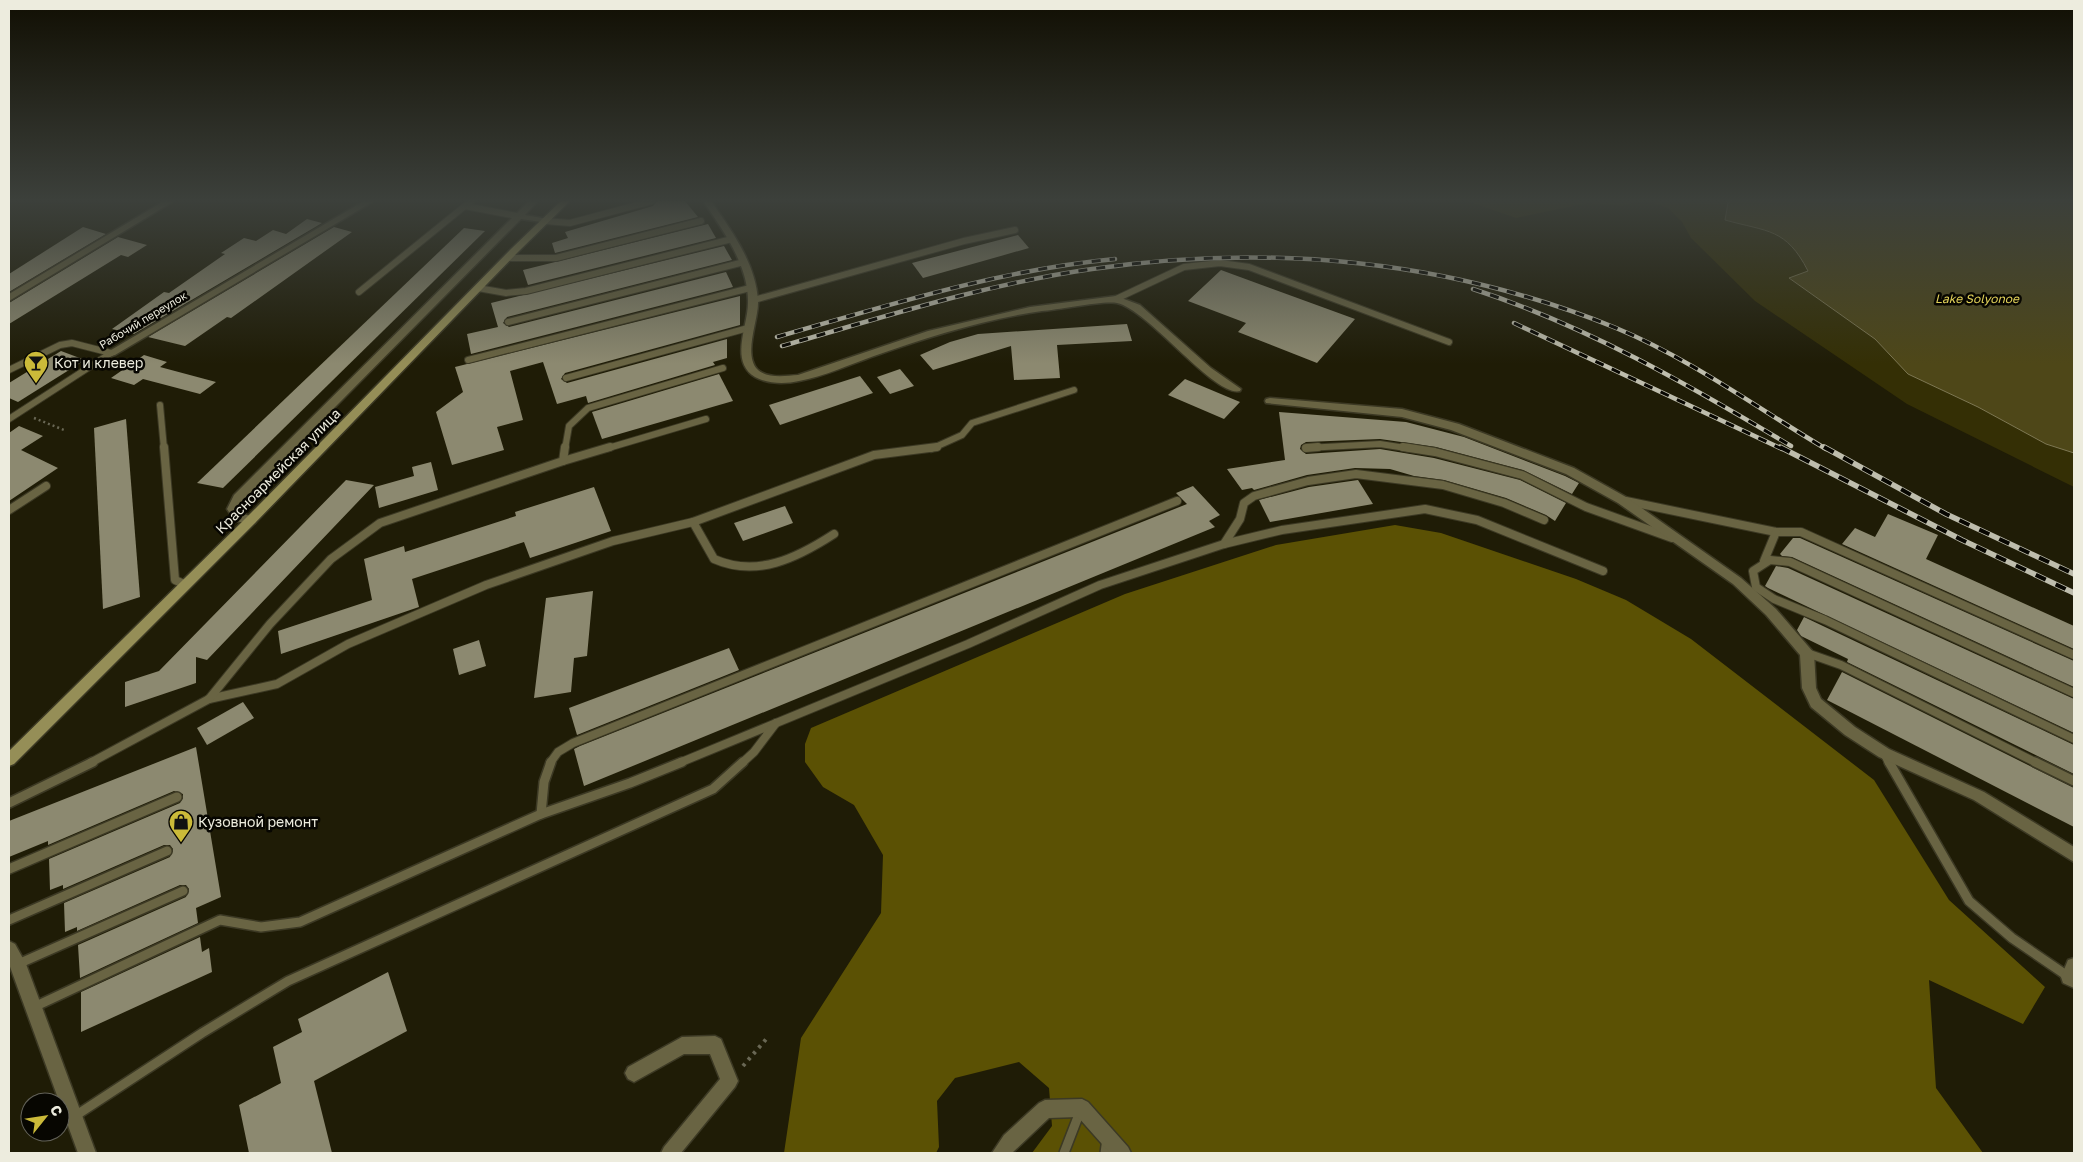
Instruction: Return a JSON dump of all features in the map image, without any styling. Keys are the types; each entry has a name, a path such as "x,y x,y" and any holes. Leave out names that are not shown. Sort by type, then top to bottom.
{"main road":[{"name":"Красноармейская улица","path":"9,760 251,520 510,255"}],"street":[{"path":"9,298 80,255"},
{"name":"Рабочий переулок","path":"111,353 278,255"},
{"path":"251,520 239,518 234,509 238,498 478,255"},
{"path":"740,255 754,300 748,328 746,356 756,374 776,381 799,378 928,334 1030,310 1116,299 1137,307 1207,370 1236,388"},
{"path":"1270,401 1402,413 1455,427 1570,470 1622,500 1737,580 1771,612 1807,653 1810,688 1816,703 1850,731 1884,753 1980,796 2074,855"},
{"path":"9,949 18,964 74,1116 83,1151"},
{"path":"634,1073 682,1046 715,1045 729,1081 670,1153"},
{"path":"1001,1153 1010,1141 1045,1109 1082,1108 1122,1153"}],"lane":[{"path":"359,292 404,255"},
{"path":"507,258 556,258 567,255"},
{"path":"478,288 506,293 526,291 668,255"},
{"path":"754,300 913,255"},
{"path":"508,322 744,262"},
{"path":"1116,299 1184,267 1220,263 1249,267 1449,342"},
{"path":"468,360 750,288"},
{"path":"566,378 748,328"},
{"path":"9,370 60,345 72,343 111,353"},
{"name":"Рабочий переулок","path":"9,419 111,353"},
{"path":"563,462 569,426 588,408 723,368"},
{"path":"9,803 120,748 209,699 277,684 348,644 486,585 613,541 693,522 874,456 936,448 962,435 972,424 1074,390"},
{"path":"160,405 175,580 186,585"},
{"path":"209,699 270,624 331,560 380,523 563,462 706,419"},
{"path":"1306,448 1380,444 1435,452 1522,475 1586,507 1680,541"},
{"path":"1224,544 1240,519 1244,503 1254,496 1308,481 1356,474 1443,486 1504,503 1544,520"},
{"path":"9,510 46,486"},
{"path":"1622,500 1776,532 1801,532 2074,654"},
{"path":"541,814 541,797 550,766 557,753 573,743 1177,501"},
{"path":"34,1007 220,920 261,927 300,922 541,814 630,783 968,644 1100,585 1224,544 1282,530 1425,509 1477,520 1603,571"},
{"path":"693,522 714,559 737,567 762,566 806,552 834,534"},
{"path":"1776,532 1764,561 1754,571 1756,586 1774,599 1825,620 2074,739"},
{"path":"1764,561 1774,557 1790,562 2074,693"},
{"path":"1807,653 1841,664 2074,782"},
{"path":"74,1116 202,1033 288,981 713,788 754,752 777,722"},
{"path":"1884,753 1969,901 2012,938 2072,974"},
{"path":"9,868 177,797"},
{"path":"9,920 167,851"},
{"path":"18,964 183,891"},
{"path":"1064,1153 1082,1108"},
{"path":"1105,1153 1107,1135"}],"path":[{"path":"20,412 64,430"},
{"path":"729,1081 768,1037"}],"shaded area":[{"path":"1709,255 1798,255 1808,272 1790,279 1875,339 1908,374 1978,407 2046,444 2074,453 2074,487 1907,404 1755,301"},
{"path":"1395,525 1441,533 1576,579 1626,600 1691,639 1874,780 1949,900 2045,987 2023,1024 1929,980 1936,1088 1983,1153 1032,1153 1052,1126 1049,1088 1019,1062 955,1078 937,1101 939,1147 936,1153 784,1153 801,1038 881,913 883,855 854,805 823,787 805,762 805,744 811,728 1125,594 1276,545"}],"water":[{"name":"Lake Solyonoe","path":"1799,255 2074,255 2074,453 2046,444 1978,407 1908,374 1875,339 1789,278 1808,271"}],"building":[{"path":"39,255 71,255 9,292 9,274"},
{"path":"88,255 121,255 9,324 9,303"},
{"path":"223,255 267,255 134,334 112,329 164,292 169,293"},
{"path":"286,255 319,255 231,318 227,317 185,346 148,337"},
{"path":"435,255 460,255 223,488 197,483"},
{"path":"582,255 647,255 528,285 523,270"},
{"path":"686,255 729,255 732,260 507,317 503,323 509,327 726,272 733,287 471,354 467,334 498,327 491,303"},
{"path":"941,255 1003,255 923,278 912,263"},
{"path":"1221,270 1355,319 1317,363 1238,332 1246,323 1188,301"},
{"path":"740,296 740,325 565,373 561,379 567,383 727,339 727,358 713,362 715,365 588,403 586,396 557,404 543,362 510,371 523,420 497,427 504,450 452,465 436,412 463,392 455,367"},
{"path":"1127,324 1132,341 1057,345 1060,378 1014,380 1011,346 933,370 920,355 950,342 978,334"},
{"path":"61,351 85,360 18,402 9,398 9,383"},
{"path":"144,355 167,362 160,367 216,382 200,394 143,379 134,385 111,378"},
{"path":"900,369 914,386 890,394 877,377"},
{"path":"719,374 733,401 602,439 592,412"},
{"path":"860,376 873,393 780,425 769,405"},
{"path":"1185,379 1240,402 1224,419 1168,395"},
{"path":"1279,412 1406,422 1464,437 1579,483 1572,494 1523,470 1436,447 1380,439 1306,442 1301,445 1300,449 1306,454 1380,449 1434,458 1520,480 1566,503 1555,521 1546,515 1506,498 1444,480 1414,476 1390,469 1355,468 1307,475 1254,490 1252,488 1242,490 1227,469 1285,460"},
{"path":"126,419 140,597 103,609 94,428"},
{"path":"19,426 43,436 21,450 58,468 9,501 9,433"},
{"path":"431,462 438,490 379,508 375,487 414,476 412,467"},
{"path":"346,480 374,485 207,660 196,657 196,683 125,707 125,682 159,671"},
{"path":"1358,480 1373,504 1270,522 1259,500 1309,487"},
{"path":"1193,486 1220,515 1209,521 1215,527 584,786 574,749 580,746 1187,504 1176,493"},
{"path":"594,487 611,531 530,558 524,542 412,579 419,607 281,654 278,631 372,600 364,559 404,546 405,552 516,516 515,512"},
{"path":"785,506 793,523 743,541 734,523"},
{"path":"1888,514 1938,535 1926,559 2074,626 2074,649 1842,544 1855,528 1875,537"},
{"path":"1793,538 1800,538 2074,661 2074,687 1792,557 1782,556 1780,554"},
{"path":"1776,566 1788,568 2074,699 2074,733 1768,588 1765,586"},
{"path":"593,591 587,656 574,658 571,692 534,698 546,598"},
{"path":"1804,617 2074,745 2074,774 1847,662 1848,659 1801,636 1797,630"},
{"path":"479,640 486,666 459,675 453,649"},
{"path":"729,648 739,670 577,735 569,708"},
{"path":"1842,672 2074,788 2074,827 1827,700"},
{"path":"243,702 254,718 207,745 197,728"},
{"path":"196,747 221,897 196,908 198,923 80,978 78,945 186,897 189,889 186,885 180,885 77,931 77,927 65,932 64,903 170,857 173,849 170,845 164,845 63,889 63,885 50,890 49,859 180,803 183,794 174,791 48,845 48,841 9,857 9,821"},
{"path":"200,937 202,952 209,948 212,972 81,1032 81,992"},
{"path":"388,972 407,1031 314,1081 332,1153 249,1153 239,1105 281,1083 273,1047 302,1032 298,1019"}],"railway":[{"path":"782,346 974,292 1052,275 1092,269 1159,261 1225,258 1292,258 1358,263 1424,273 1489,286 1553,305 1616,328 1671,354 1826,449"},
{"path":"777,337 903,301 987,280 1029,271 1115,259"},
{"path":"1473,289 1556,321 1636,358 1791,446"},
{"path":"1514,323 1782,449"},
{"path":"1780,447 1962,540 2074,593"},
{"path":"1824,447 1946,514 2074,574"}],"place":[{"name":"Кот и клевер","path":"36,384"},
{"name":"Кузовной ремонт","path":"181,843"}]}
